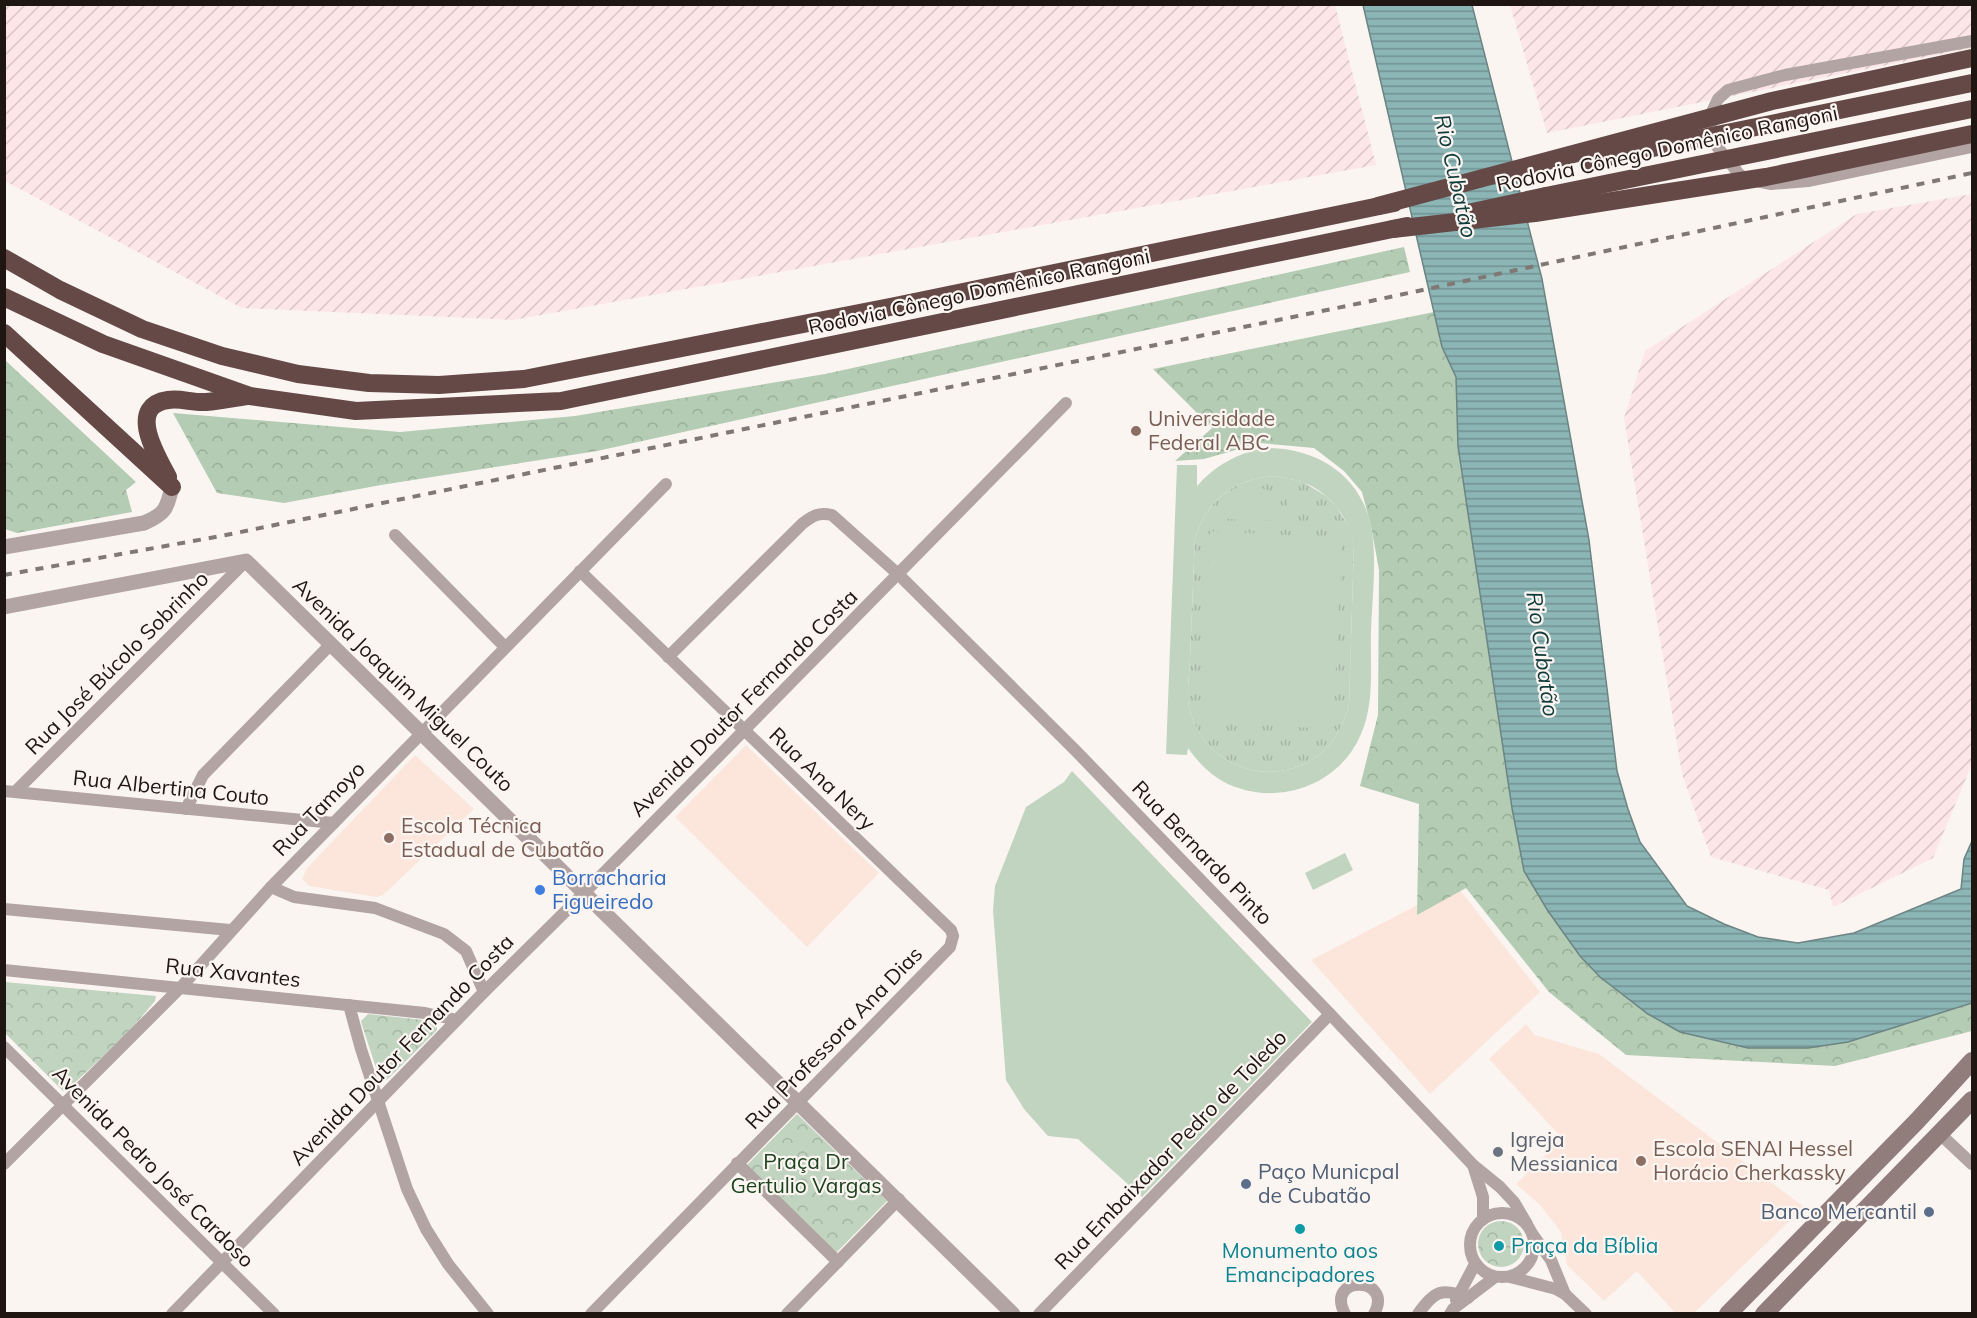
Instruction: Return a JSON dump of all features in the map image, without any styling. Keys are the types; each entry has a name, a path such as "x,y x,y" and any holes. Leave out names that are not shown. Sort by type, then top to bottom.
{"highway":[{"path":"1378,206 1772,102 1972,58"},
{"name":"Rodovia Cônego Domênico Rangoni","path":"9,259 60,290 142,329 222,356 298,374 369,383 439,385 524,379 895,306 1972,83"},
{"name":"Rodovia Cônego Domênico Rangoni","path":"4,297 103,344 250,396 356,411 561,401 1972,109"},
{"path":"1393,229 1535,213 1766,177 1972,134"},
{"path":"4,333 172,487"},
{"path":"172,487 148,436 146,422 149,411 157,404 168,400 207,402 250,396"}],"main road":[{"path":"1728,1314 1937,1100 1972,1061"},
{"path":"1937,1100 1932,1121 1940,1134"},
{"path":"1764,1314 1972,1100"}],"street":[{"path":"1972,41 1785,75 1728,90 1719,99 1708,118 1715,144 1739,174 1746,179 1771,184 1809,181 1972,147"},
{"name":"Avenida Doutor Fernando Costa","path":"172,1314 484,992 1066,403"},
{"name":"Rua Tamoyo","path":"4,1164 182,986 271,887 666,484"},
{"path":"4,547 144,524 160,516 168,505 172,487"},
{"name":"Rua Bernardo Pinto","path":"668,657 813,515 822,513 832,515 898,574 1076,751 1473,1165 1500,1187 1514,1202 1529,1229 1551,1260 1565,1294"},
{"path":"395,535 505,647"},
{"path":"4,607 246,561"},
{"name":"Avenida Joaquim Miguel Couto","path":"246,561 1014,1314"},
{"name":"Rua José Búcolo Sobrinho","path":"10,792 246,561"},
{"name":"Rua Ana Nery","path":"580,571 951,930 953,942"},
{"path":"186,809 203,775 332,644"},
{"name":"Rua Albertina Couto","path":"10,792 334,823"},
{"path":"271,887 294,897 375,908 444,934 466,951 484,992"},
{"path":"4,909 230,930"},
{"name":"Rua Professora Ana Dias","path":"591,1314 953,942"},
{"name":"Rua Xavantes","path":"4,970 182,986 425,1013 457,1020"},
{"path":"350,1005 361,1049 380,1101 407,1189 426,1229 447,1264 488,1314"},
{"name":"Rua Embaixador Pedro de Toledo","path":"1039,1314 1330,1014"},
{"name":"Avenida Pedro José Cardoso","path":"4,1047 274,1314"},
{"path":"1940,1134 1972,1164"},
{"path":"737,1163 838,1262"},
{"name":"Rua Bernardo Pinto","path":"1473,1165 1483,1197 1483,1219"},
{"path":"787,1314 899,1199"},
{"path":"1510,1277 1523,1270 1534,1250 1529,1229 1511,1214 1501,1213 1483,1219 1473,1230 1470,1250 1475,1264 1487,1274 1495,1277 1510,1277 1548,1286 1565,1294 1586,1314"},
{"path":"1452,1311 1463,1296 1475,1264"},
{"path":"1418,1314 1436,1293 1463,1296 1495,1277"},
{"path":"1345,1314 1341,1302 1344,1291 1361,1284 1367,1285 1376,1293 1378,1305 1374,1314"}],"shaded area":[{"path":"4,5 1335,5 1376,165 513,320 242,308 5,181"},
{"path":"1510,5 1972,5 1972,48 1547,133"},
{"path":"1972,194 1972,764 1933,858 1833,907 1829,890 1711,857 1682,774 1624,418 1645,351 1857,214"},
{"path":"746,745 879,873 807,947 675,817"},
{"name":"Escola Técnica Estadual de Cubatão","path":"415,755 474,809 383,895 377,897 309,886 302,879 307,868"},
{"path":"1456,885 1540,992 1430,1094 1311,960"},
{"name":"Escola SENAI Hessel Horácio Cherkassky","path":"1526,1024 1535,1035 1599,1054 1804,1207 1694,1313 1675,1313 1637,1271 1604,1301 1567,1265 1561,1232 1540,1205 1516,1184 1562,1138 1489,1059"}],"green space":[{"path":"1404,247 1410,272 597,451 381,485 284,503 217,493 173,413 400,432 575,416 825,374"},
{"path":"1434,312 1442,347 1456,377 1458,446 1548,911 1580,956 1600,977 1648,1014 1848,1042 1972,1003 1972,1031 1835,1066 1626,1055 1549,992 1466,888 1417,915 1419,804 1360,786 1378,715 1379,570 1362,492 1344,471 1314,448 1260,443 1204,459 1175,461 1212,428 1153,369"},
{"path":"5,360 136,482 126,490 132,512 17,533 5,529"},
{"path":"1285,449 1322,461 1338,471 1362,500 1369,519 1374,551 1371,683 1368,709 1361,734 1351,752 1337,768 1303,788 1284,792 1263,793 1243,790 1224,782 1204,767 1188,748 1187,755 1166,754 1177,465 1197,465 1197,486 1219,466 1254,450","holes":["1276,476 1298,481 1289,481 1287,529 1296,530 1299,481 1319,490 1327,497 1341,513 1354,543 1349,705 1335,737 1312,760 1290,769 1273,772 1257,771 1226,760 1213,750 1202,738 1189,707 1195,538 1207,512 1215,502 1235,486 1247,481"]},
{"path":"1276,476 1303,482 1326,496 1336,506 1350,529 1354,543 1349,705 1341,727 1321,753 1301,765 1273,772 1241,767 1226,760 1213,750 1202,738 1194,723 1188,695 1195,538 1200,524 1215,502 1235,486 1247,481"},
{"path":"1251,485 1265,489 1275,497 1282,508 1285,521 1255,520 1255,527 1243,527 1243,520 1213,518 1226,494 1237,488"},
{"path":"1210,531 1342,538 1333,729 1201,722"},
{"path":"1072,771 1312,1022 1142,1197 1078,1139 1048,1136 1024,1109 1006,1080 993,910 995,886 1026,807 1064,782"},
{"path":"1345,853 1353,870 1313,890 1305,873"},
{"path":"5,982 156,996 155,1001 127,1034 67,1090 63,1091 5,1033"},
{"path":"368,1014 433,1021 437,1022 437,1030 391,1076 382,1080 379,1077 361,1021"},
{"name":"Praça Dr Gertulio Vargas","path":"797,1114 887,1201 836,1253 746,1166"},
{"path":"1501,1221 1517,1228 1524,1244 1517,1260 1501,1267 1485,1260 1478,1244 1485,1228"}],"water":[{"name":"Rio Cubatão","path":"1363,5 1472,5 1542,279 1589,540 1617,771 1640,842 1687,906 1758,937 1798,943 1854,933 1961,889 1964,859 1972,841 1972,1003 1848,1042 1808,1048 1748,1048 1680,1032 1648,1014 1600,977 1580,956 1548,911 1524,871 1512,808 1458,446 1456,377 1442,347"}],"railway":[{"path":"4,575 221,536 1371,301 1972,173"}],"place":[{"name":"Universidade Federal ABC","path":"1136,431"},
{"name":"Escola Técnica Estadual de Cubatão","path":"389,838"},
{"name":"Borracharia Figueiredo","path":"540,890"},
{"name":"Igreja Messianica","path":"1498,1152"},
{"name":"Escola SENAI Hessel Horácio Cherkassky","path":"1641,1161"},
{"name":"Paço Municpal de Cubatão","path":"1246,1184"},
{"name":"Banco Mercantil","path":"1929,1212"},
{"name":"Monumento aos Emancipadores","path":"1300,1229"},
{"name":"Praça da Bíblia","path":"1499,1246"}]}
